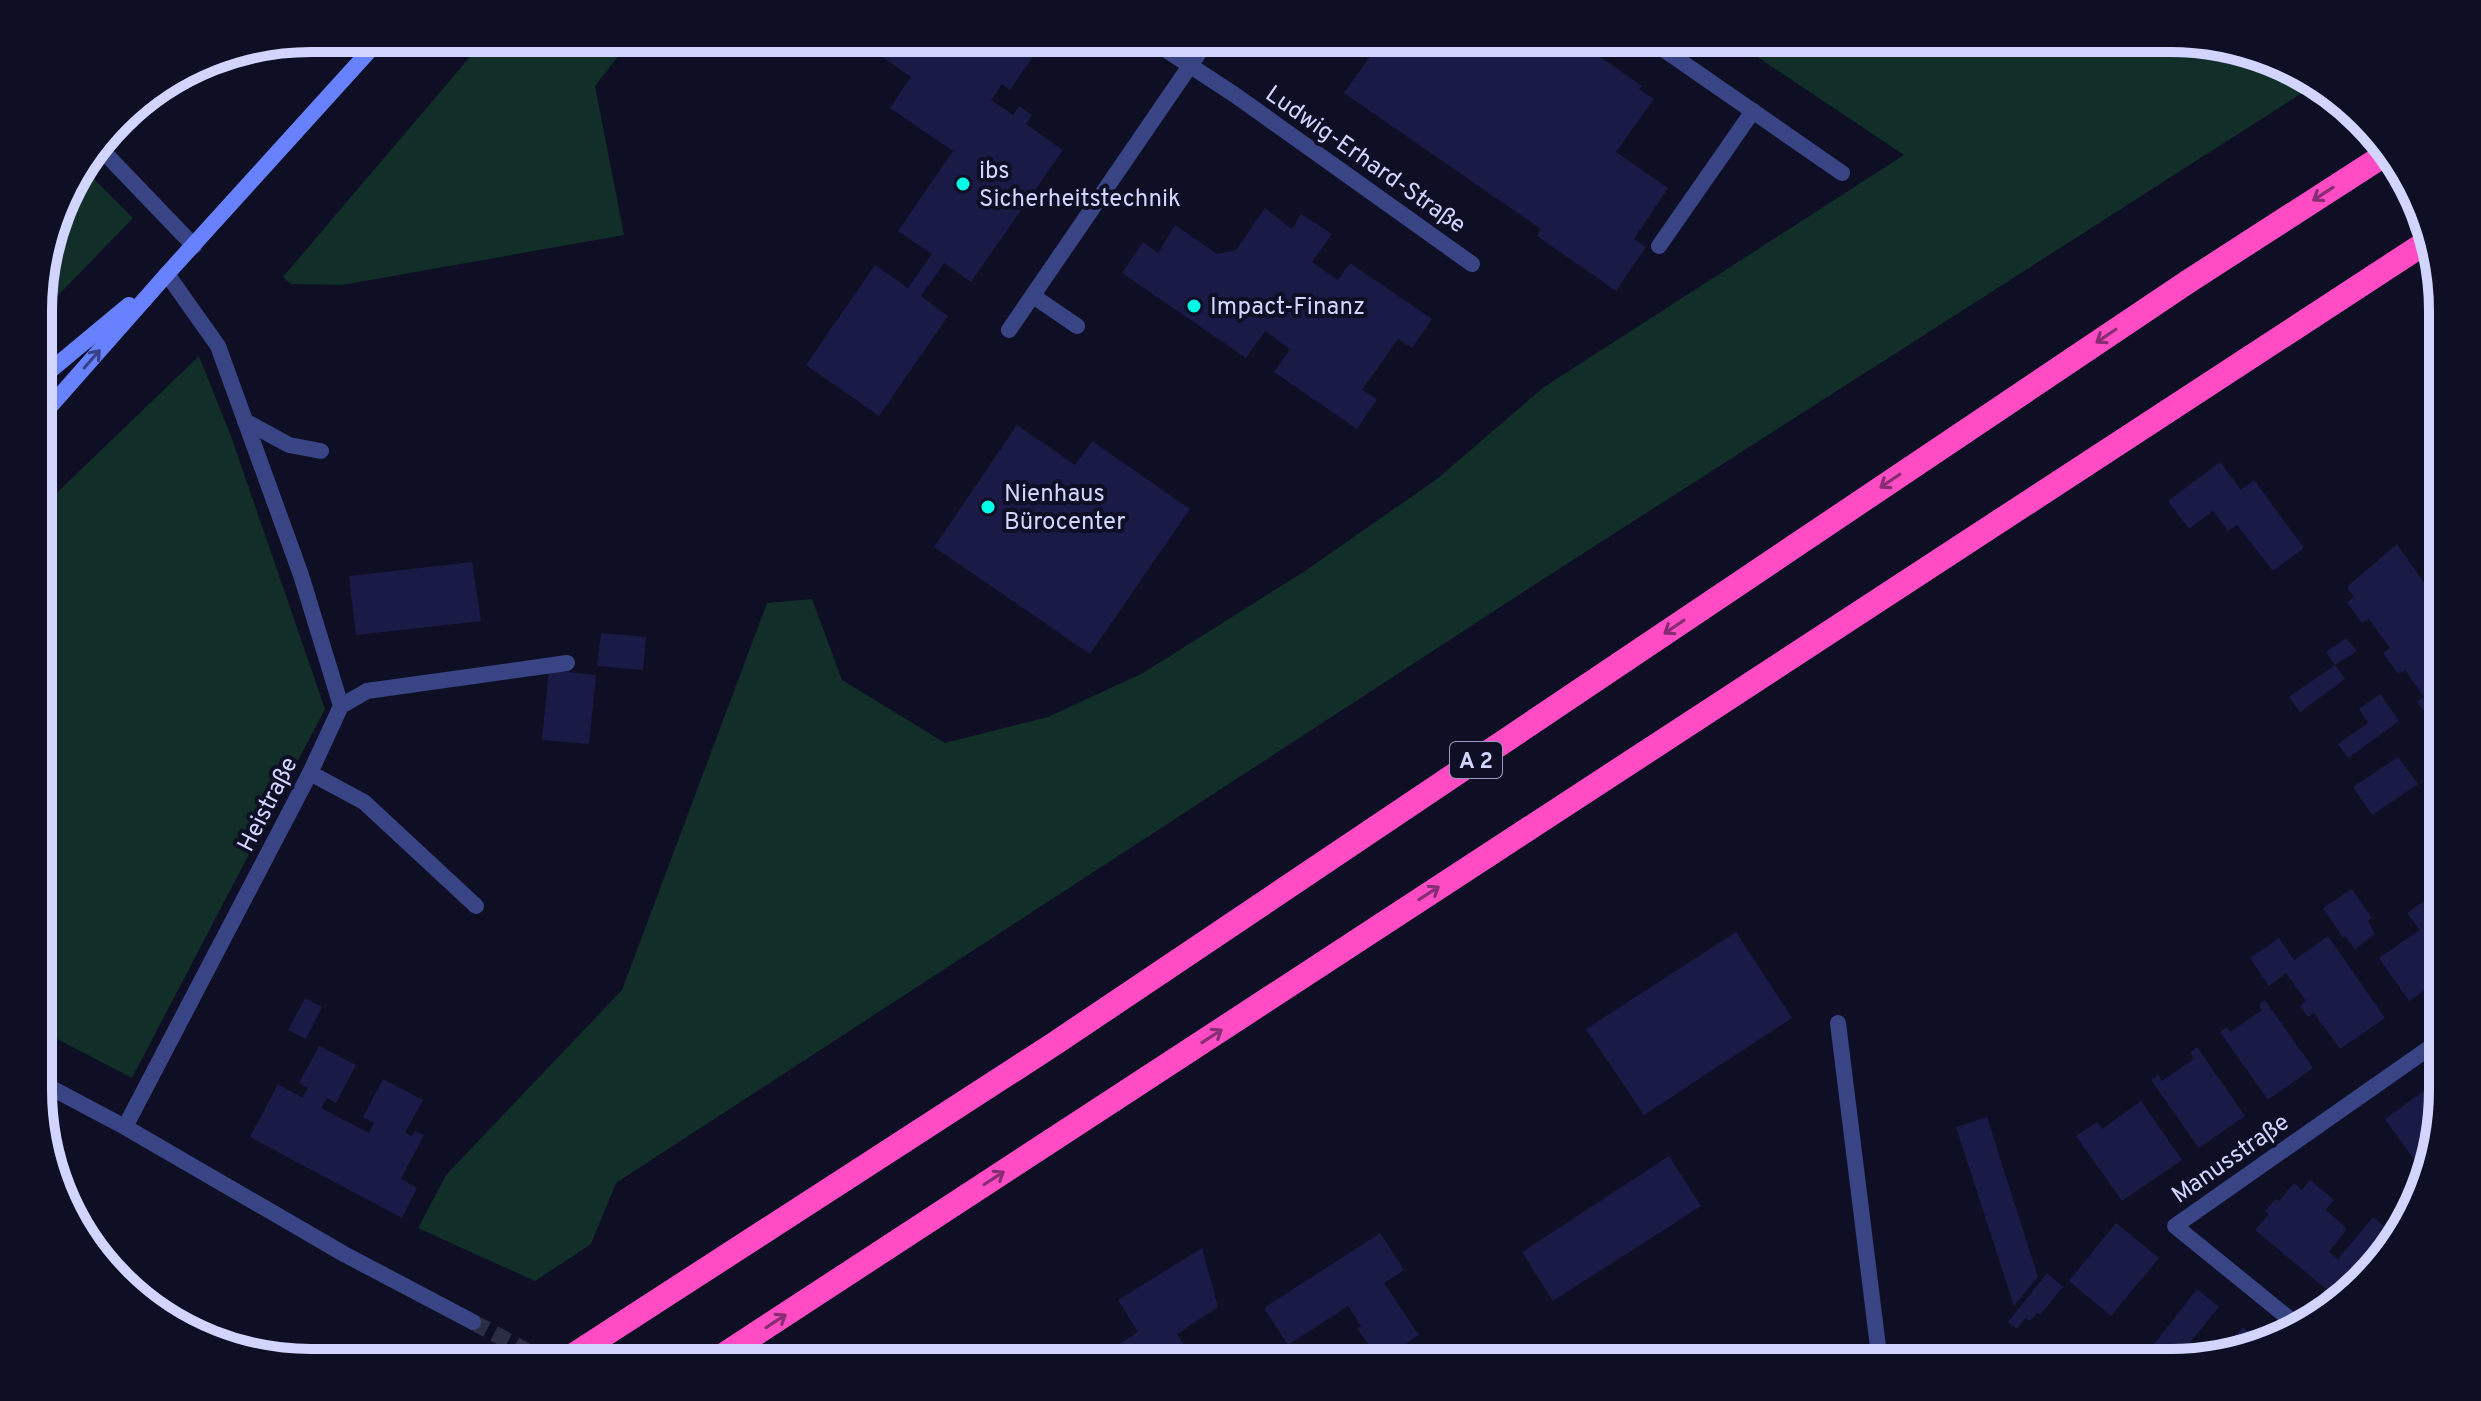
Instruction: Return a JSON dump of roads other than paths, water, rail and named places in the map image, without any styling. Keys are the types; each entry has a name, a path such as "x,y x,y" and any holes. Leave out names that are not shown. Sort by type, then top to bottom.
{"highway":[{"name":"A 2","path":"583,1349 1054,1044 2162,298 2379,159"},
{"path":"733,1349 2420,246"}],"main road":[{"path":"52,404 368,53"},
{"path":"52,369 167,274"}],"street":[{"path":"1668,52 1842,173"},
{"name":"Ludwig-Erhard-Straße","path":"1169,53 1248,104 1472,264"},
{"path":"1009,330 1199,53"},
{"path":"1659,246 1753,111"},
{"path":"106,154 194,246"},
{"path":"167,274 218,346 301,575 341,706 367,691 567,663"},
{"path":"1033,296 1077,326"},
{"path":"245,421 289,445 321,451"},
{"name":"Heistraße","path":"125,1127 310,773 341,706"},
{"path":"310,773 364,802 476,906"},
{"path":"1838,1023 1878,1348"},
{"name":"Manusstraße","path":"2289,1319 2175,1226 2428,1049"},
{"path":"52,1088 125,1127 344,1254 473,1322"}],"tunnel":[{"path":"473,1322 523,1349"}],"place":[{"name":"ibs Sicherheitstechnik","path":"963,184"},
{"name":"Impact-Finanz","path":"1194,306"},
{"name":"Nienhaus Bürocenter","path":"988,507"}]}
